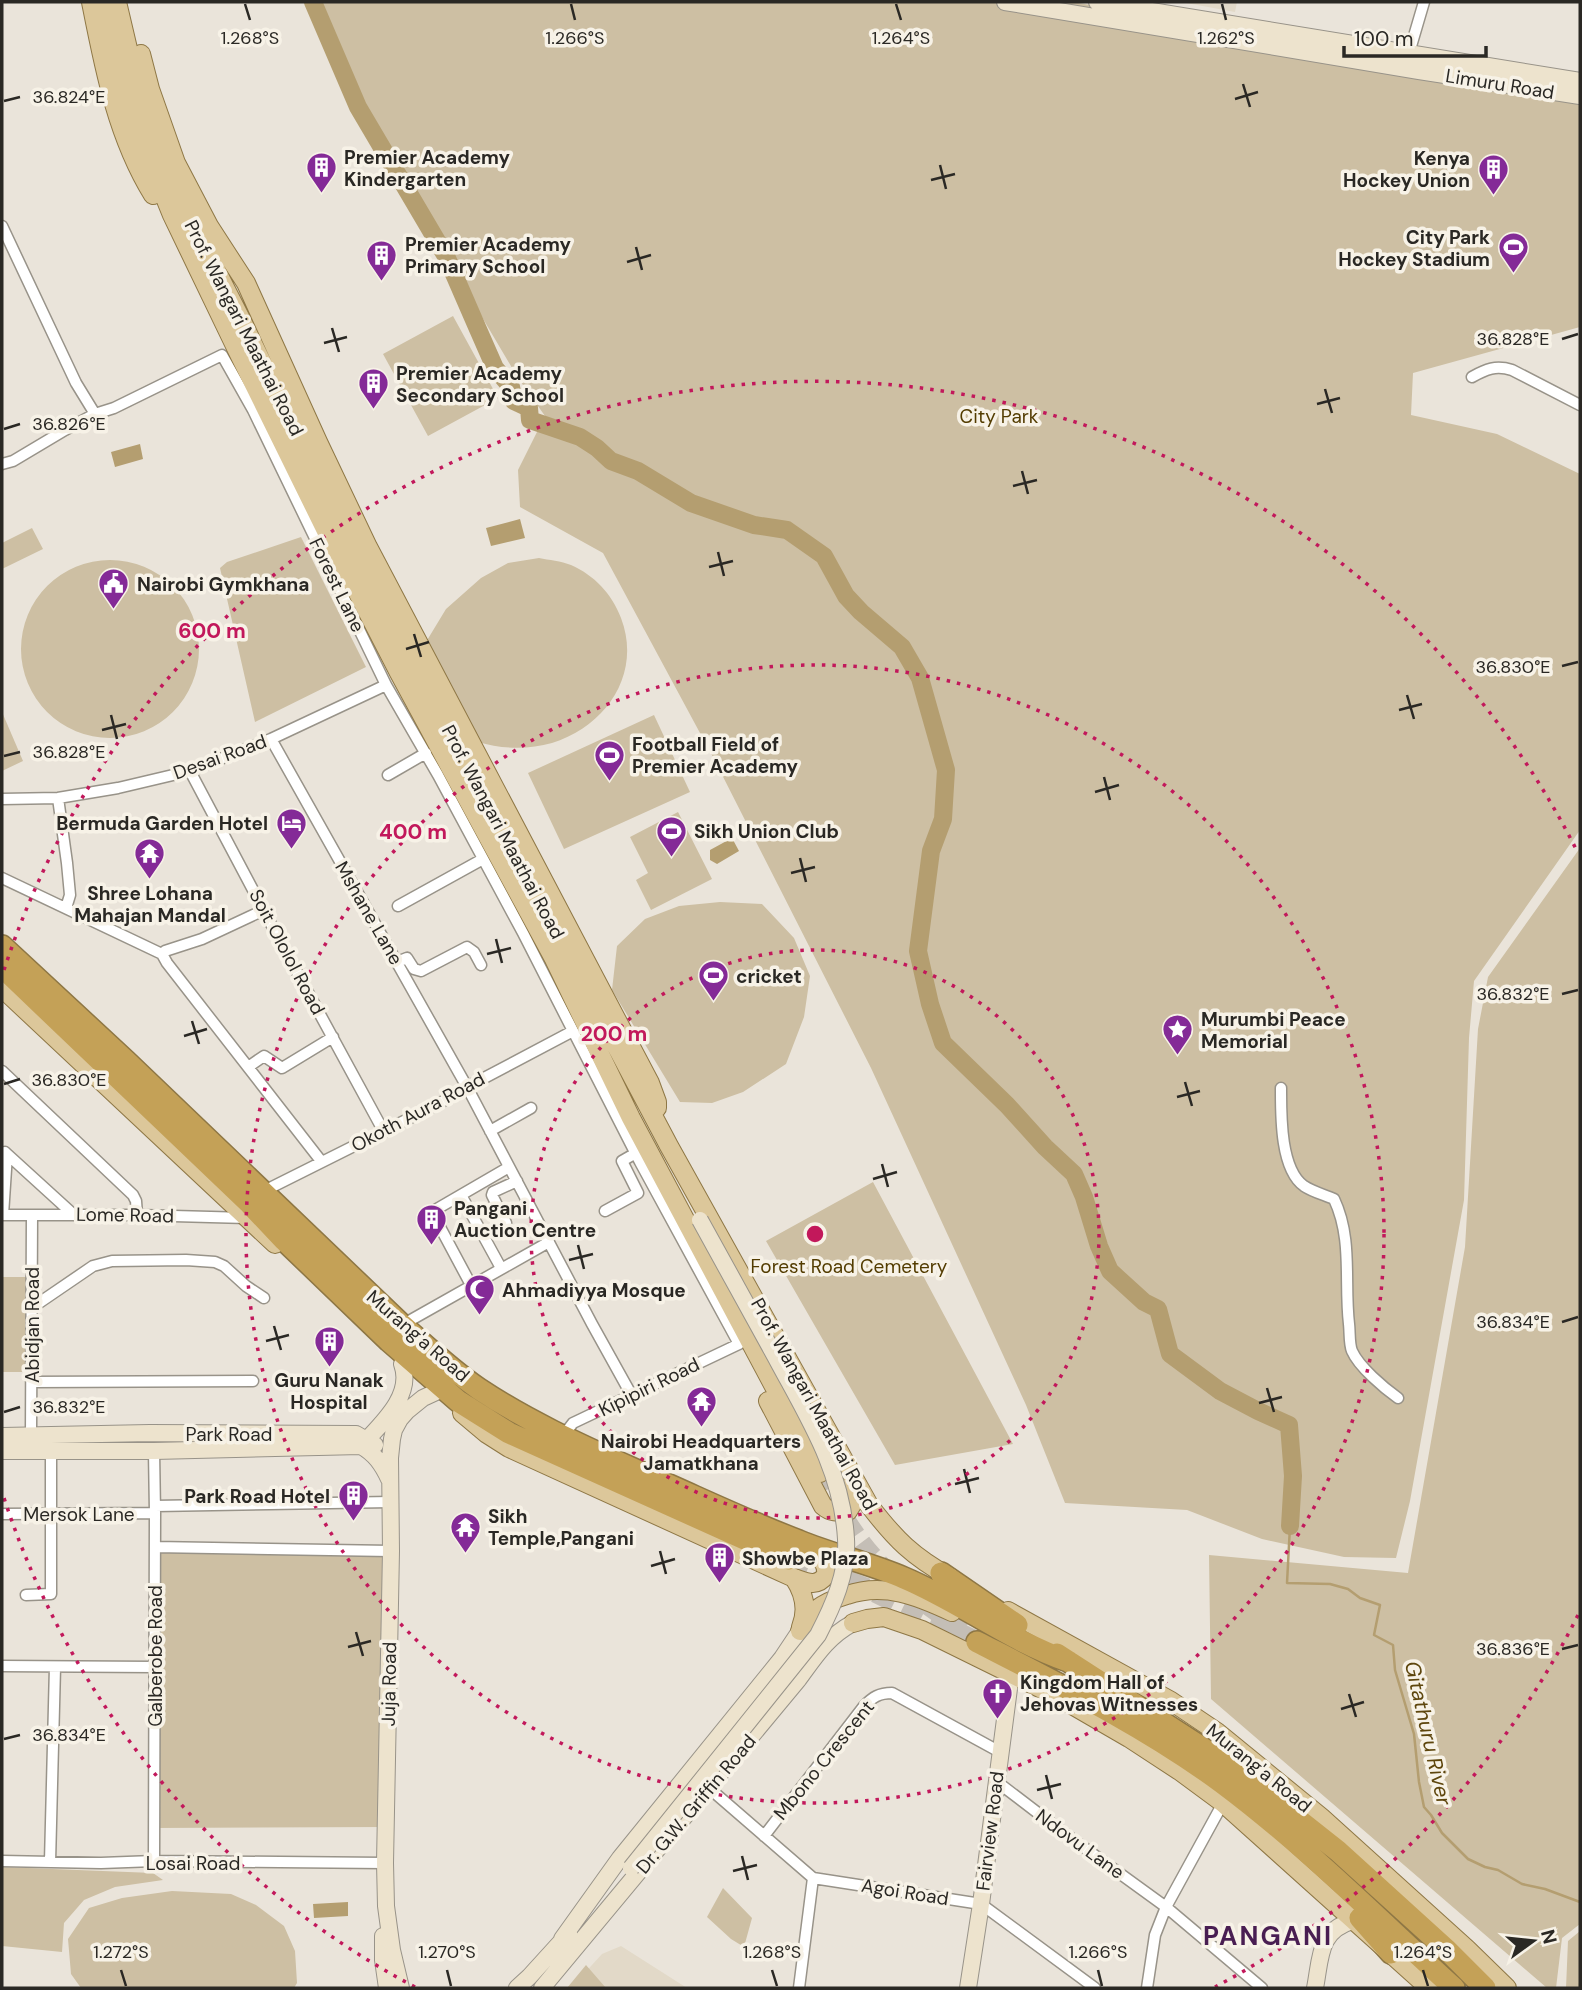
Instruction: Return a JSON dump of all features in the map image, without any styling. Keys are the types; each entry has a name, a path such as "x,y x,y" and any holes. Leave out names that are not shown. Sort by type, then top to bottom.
{"highway":[{"name":"Murang'a Road","path":"2,946 402,1325 449,1366 480,1389 528,1418 793,1559"},
{"name":"Murang'a Road","path":"2,967 457,1404 509,1433 793,1559 879,1567 935,1592 1039,1651 1068,1661"},
{"name":"Prof. Wangari Maathai Road","path":"941,1573 985,1602"},
{"name":"Murang'a Road","path":"985,1602 1068,1661 1221,1760 1338,1851 1485,1988"},
{"name":"Murang'a Road","path":"977,1642 1075,1692 1152,1736 1219,1781 1262,1814 1454,1988"},
{"path":"1338,1851 1448,1933"},
{"path":"1329,1875 1365,1924 1391,1953"}],"main road":[{"path":"91,2 112,97 126,141 151,192 172,215"},
{"name":"Prof. Wangari Maathai Road","path":"104,2 125,92 146,135 178,197 203,230 353,549 656,1122 869,1505 901,1545 941,1573"},
{"name":"Prof. Wangari Maathai Road","path":"117,2 146,135 172,215 329,537 399,673 554,959 637,1129 820,1472"},
{"path":"129,2 150,89 203,230"},
{"name":"Limuru Road","path":"1005,2 1064,6 1419,71 1580,96"},
{"name":"Limuru Road","path":"1097,2 1580,81"},
{"name":"Murang'a Road","path":"2,988 362,1328 436,1392 457,1404"},
{"path":"617,1087 700,1220"},
{"path":"669,1146 700,1220"},
{"name":"Prof. Wangari Maathai Road","path":"568,1945 818,1635 833,1606 844,1564 846,1541 841,1499 830,1462 805,1411 700,1220"},
{"path":"739,1344 817,1497 828,1511 848,1511 854,1504 856,1498 851,1474"},
{"path":"364,1443 386,1420 398,1399 405,1379 402,1364"},
{"name":"Juja Road","path":"398,1987 386,1906 385,1864 390,1463 394,1430 400,1419 424,1398 436,1392"},
{"name":"Park Road","path":"2,1436 356,1434 364,1443"},
{"path":"364,1443 380,1450 390,1463"},
{"path":"364,1443 378,1459 390,1483"},
{"name":"Park Road","path":"2,1451 154,1451 364,1443"},
{"path":"793,1559 804,1600 804,1621 799,1632 813,1635 817,1639 818,1654"},
{"name":"Murang'a Road","path":"941,1573 1171,1701 1217,1732 1321,1817 1507,1988"},
{"name":"Murang'a Road","path":"799,1632 819,1607 836,1598 878,1588 903,1592 968,1620 997,1628"},
{"path":"853,1623 884,1617 922,1630 1060,1698 1129,1738 1223,1803 1429,1988"},
{"name":"Dr. G.W. Griffin Road","path":"517,1988 568,1945 709,1788 837,1632 853,1623"},
{"name":"Dr. G.W. Griffin Road","path":"542,1988 620,1858 782,1658 799,1632"},
{"name":"Fairview Road","path":"968,1988 1011,1673"},
{"name":"Juja Road","path":"386,1906 383,1961 398,1987"},
{"path":"1315,1988 1328,1934 1352,1921"},
{"path":"377,1988 383,1961"}],"street":[{"path":"1409,53 1424,2"},
{"path":"2,226 76,383 95,414 13,461 2,464"},
{"name":"Forest Lane","path":"95,414 114,408 222,355 253,410 386,685 426,753 621,1122"},
{"path":"1472,377 1490,368 1503,367 1580,405"},
{"name":"Desai Road","path":"2,799 58,798 118,788 190,771 271,739 386,685"},
{"name":"Mshane Lane","path":"271,739 467,1087 632,1396"},
{"path":"388,775 426,753"},
{"name":"Soit Ololol Road","path":"190,771 384,1132"},
{"path":"58,798 68,863 70,895 66,908"},
{"path":"398,906 483,859"},
{"path":"2,878 162,954 321,1161"},
{"path":"162,954 264,910"},
{"path":"397,962 407,958 414,969 421,971 467,947 474,952 481,965"},
{"name":"Okoth Aura Road","path":"262,1192 384,1132 573,1031"},
{"path":"248,1067 264,1056 282,1068 333,1037"},
{"path":"2,1071 133,1195 137,1214"},
{"path":"1281,1088 1281,1127 1289,1164 1303,1185 1335,1199 1342,1215 1348,1263 1348,1313 1352,1351 1376,1382 1398,1398"},
{"path":"490,1131 531,1108"},
{"name":"Prof. Wangari Maathai Road","path":"621,1122 739,1344"},
{"path":"4,1151 74,1214"},
{"path":"2,1215 4,1151"},
{"path":"636,1153 622,1161 638,1193"},
{"path":"471,1285 433,1214 435,1210 509,1167"},
{"path":"506,1223 492,1195 493,1192 517,1181"},
{"path":"605,1211 653,1185"},
{"path":"461,1195 501,1268"},
{"name":"Lome Road","path":"2,1215 137,1214 248,1218"},
{"name":"Abidjan Road","path":"31,1435 32,1215"},
{"path":"402,1325 549,1242"},
{"path":"33,1307 93,1266 112,1261 215,1262 224,1266 264,1298"},
{"name":"Kipipiri Road","path":"563,1436 573,1423 739,1344"},
{"path":"32,1382 253,1381"},
{"path":"26,1595 51,1594 51,1451"},
{"name":"Galberobe Road","path":"154,1451 154,1861"},
{"name":"Mersok Lane","path":"2,1514 391,1502"},
{"path":"155,1547 391,1551"},
{"path":"2,1667 154,1667"},
{"path":"50,1862 55,1667"},
{"name":"Mbono Crescent","path":"764,1836 864,1706 882,1693 892,1693 1000,1752"},
{"name":"Ndovu Lane","path":"996,1781 1166,1906 1262,1988"},
{"path":"709,1788 813,1878 799,1988"},
{"path":"1147,1988 1155,1935 1166,1906 1223,1803"},
{"name":"Losai Road","path":"2,1861 385,1864"},
{"name":"Agoi Road","path":"813,1878 981,1903 1095,1988"}],"shaded area":[{"path":"1181,2 1237,2 1235,12"},
{"path":"140,444 143,459 115,467 111,452"},
{"path":"520,519 525,538 491,546 486,528"},
{"path":"732,838 739,851 717,864 710,860 710,850"},
{"path":"348,1902 348,1916 314,1918 313,1904"},
{"path":"621,1946 687,1988 571,1988 602,1954"}],"green space":[{"name":"City Park","path":"318,2 1072,2 1580,83 1580,327 1413,373 1411,415 1497,434 1580,474 1580,830 1474,981 1469,1038 1464,1200 1410,1501 1396,1558 1344,1557 1262,1539 1187,1510 1065,1503 1026,1405 871,1068 714,759 603,553 520,507 518,470 545,416 518,378 358,107"},
{"path":"453,316 498,398 428,436 383,354"},
{"path":"32,528 43,549 2,569 2,543"},
{"path":"301,537 366,667 255,722 220,568 227,562"},
{"path":"539,558 563,562 579,569 607,593 621,618 626,638 627,658 623,677 604,710 572,735 552,743 524,748 478,742 426,642 446,609 481,578 508,563"},
{"path":"110,560 144,567 173,586 192,615 199,649 192,683 173,712 144,731 110,738 76,731 47,712 28,683 21,649 28,615 47,586 76,567"},
{"path":"2,712 23,761 2,771"},
{"name":"Football Field of Premier Academy","path":"654,715 690,792 564,849 528,773"},
{"name":"Sikh Union Club","path":"678,812 712,879 651,910 636,880 648,873 630,837"},
{"path":"1580,848 1580,1924 1562,1938 1556,1988 1547,1988 1211,1699 1209,1555 1408,1573 1465,1247 1478,1029 1488,977"},
{"name":"cricket","path":"720,902 762,904 794,938 810,976 804,1017 786,1064 743,1092 712,1103 680,1102 612,990 617,946 645,919 679,906"},
{"name":"Forest Road Cemetery","path":"873,1182 1013,1444 895,1465 766,1241"},
{"path":"2,1277 28,1277 27,1372 2,1372"},
{"path":"155,1547 391,1551 386,1827 154,1828"},
{"path":"2,1867 153,1873 163,1880 115,1887 84,1900 64,1923 62,1952 2,1946"},
{"path":"723,1888 752,1918 744,1947 707,1917"},
{"path":"172,1891 231,1894 256,1905 284,1926 295,1951 297,1983 294,1988 81,1988 71,1974 68,1939 89,1908 122,1898"},
{"path":"1580,1931 1580,1988 1566,1988 1568,1941"},
{"path":"586,1965 606,1988 567,1988"}],"waterway":[{"path":"313,2 358,107 447,258 495,368 511,387 514,401 529,408 530,420 580,437 611,461 638,471 691,503 754,525 787,530 824,556 846,596 902,647 920,678 946,770 943,819 931,851 918,951 930,1004 943,1043 1074,1174 1110,1271 1144,1302 1158,1309 1170,1354 1220,1391 1289,1425 1293,1476 1290,1526"},
{"name":"Gitathuru River","path":"1290,1526 1287,1583 1330,1584 1348,1589 1360,1598 1380,1605 1374,1635 1393,1645 1395,1670 1414,1734 1424,1807 1442,1833 1468,1859 1498,1870 1522,1884 1580,1902"}],"tunnel":[{"path":"820,1473 858,1536 887,1570"},
{"path":"789,1559 873,1591 977,1642"},
{"path":"926,1605 977,1642"}],"place":[{"name":"Premier Academy Kindergarten","path":"321,195"},
{"name":"Kenya Hockey Union","path":"1493,196"},
{"name":"City Park Hockey Stadium","path":"1513,275"},
{"name":"Premier Academy Primary School","path":"382,282"},
{"name":"Premier Academy Secondary School","path":"373,411"},
{"name":"Nairobi Gymkhana","path":"114,611"},
{"name":"Football Field of Premier Academy","path":"609,782"},
{"name":"Bermuda Garden Hotel","path":"291,850"},
{"name":"Sikh Union Club","path":"671,858"},
{"name":"Shree Lohana Mahajan Mandal","path":"150,881"},
{"name":"cricket","path":"713,1003"},
{"name":"Murumbi Peace Memorial","path":"1178,1057"},
{"name":"Pangani Auction Centre","path":"431,1246"},
{"name":"Ahmadiyya Mosque","path":"479,1317"},
{"name":"Guru Nanak Hospital","path":"329,1368"},
{"name":"Nairobi Headquarters Jamatkhana","path":"701,1429"},
{"name":"Park Road Hotel","path":"353,1523"},
{"name":"Sikh Temple,Pangani","path":"465,1554"},
{"name":"Showbe Plaza","path":"719,1585"},
{"name":"Kingdom Hall of Jehovas Witnesses","path":"997,1720"}],"district":[{"name":"PANGANI","path":"1268,1936"}]}
